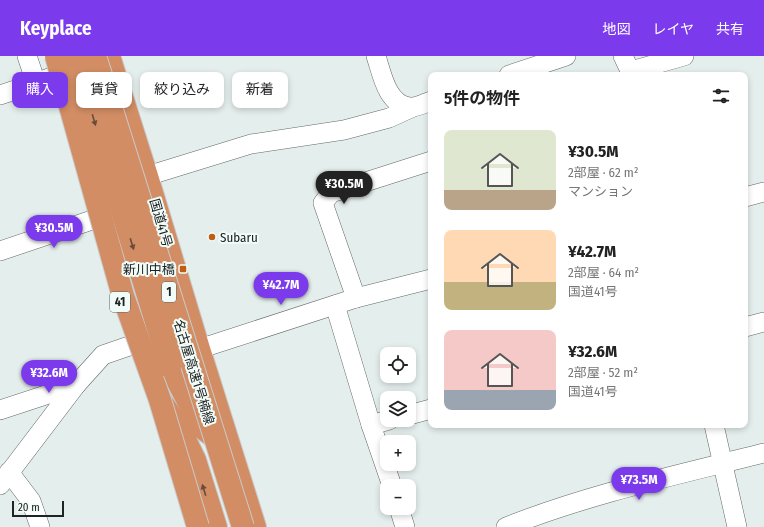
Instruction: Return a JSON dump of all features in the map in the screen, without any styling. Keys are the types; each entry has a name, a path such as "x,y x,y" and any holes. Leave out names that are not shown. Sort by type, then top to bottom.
{"highway":[{"name":"41","path":"45,56 48,72"},
{"path":"74,56 170,367 202,428 221,443 250,527"},
{"name":"名古屋高速1号楠線","path":"95,56 243,527"},
{"name":"国道41号","path":"109,56 147,176 198,349 255,527"},
{"name":"41","path":"60,108 98,218 132,345 191,527"},
{"path":"60,108 123,296 160,400 198,527"},
{"path":"160,400 179,427 195,460 216,527"}],"street":[{"path":"27,56 48,72 103,56"},
{"path":"376,56 387,89 399,104 411,108"},
{"path":"518,72 566,56"},
{"path":"629,67 684,56"},
{"path":"0,95 12,89"},
{"path":"147,176 251,144 344,130 389,118 428,102"},
{"path":"356,298 323,203 331,193 428,162"},
{"path":"748,196 764,192"},
{"path":"0,250 98,218"},
{"path":"40,527 31,501 4,478 76,385 103,355 132,345 198,349 356,298 428,279"},
{"path":"335,305 380,422"},
{"path":"748,326 764,322"},
{"path":"0,410 76,385"},
{"path":"416,413 428,410"},
{"path":"381,427 391,479"},
{"path":"715,428 737,527"},
{"path":"506,527 536,515 609,492 764,453"},
{"path":"402,515 406,527"}],"place":[{"name":"Subaru","path":"212,237"},
{"name":"新川中橋","path":"183,269"}]}
